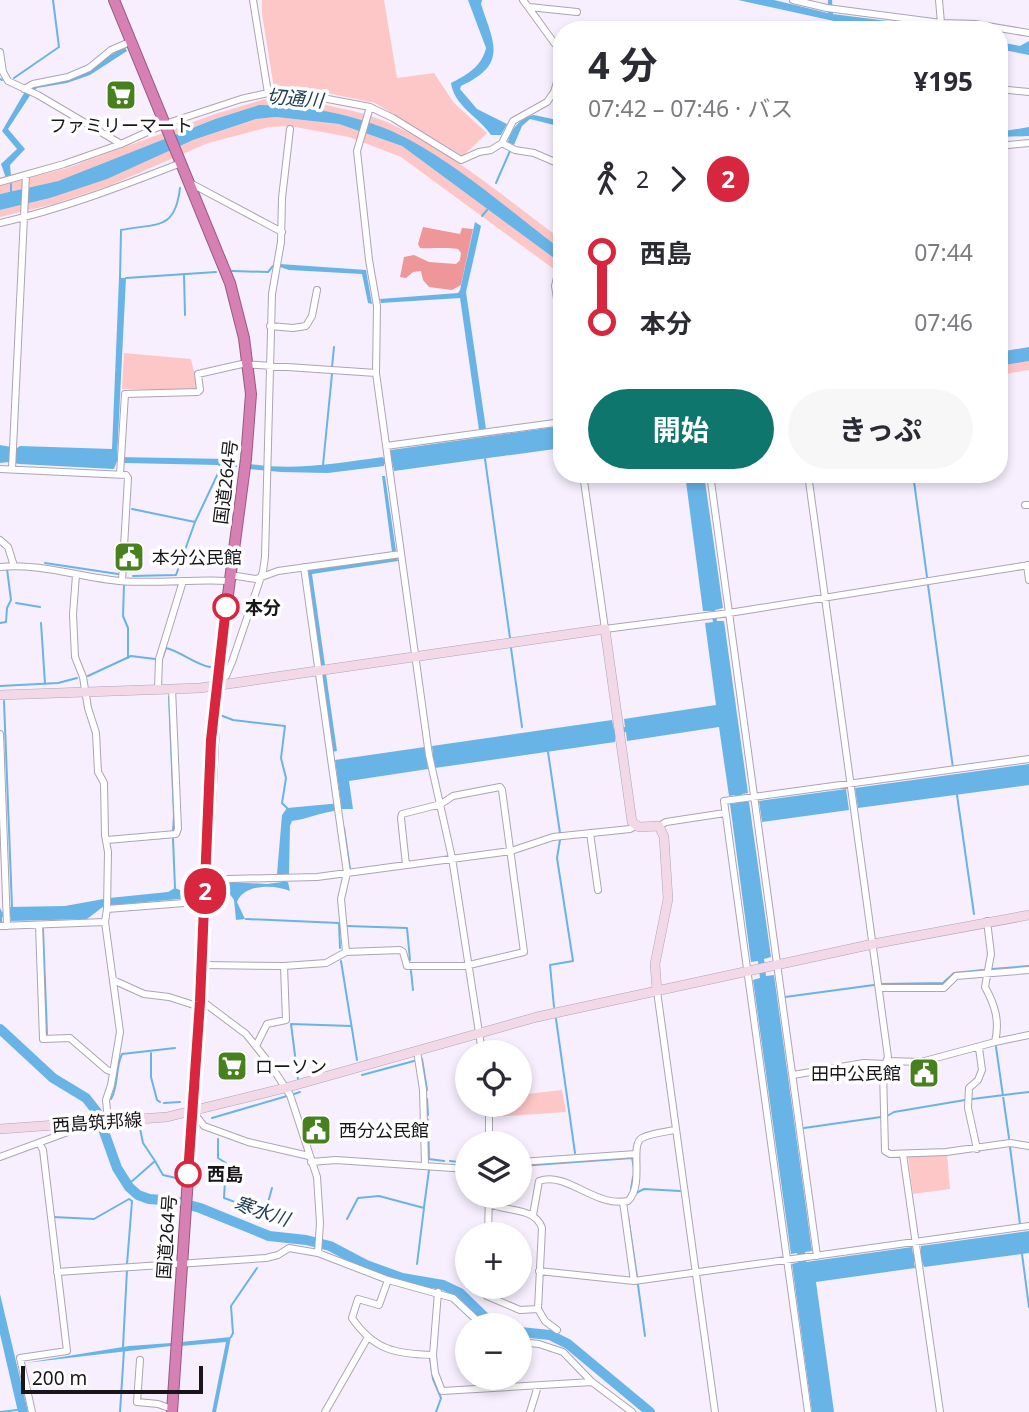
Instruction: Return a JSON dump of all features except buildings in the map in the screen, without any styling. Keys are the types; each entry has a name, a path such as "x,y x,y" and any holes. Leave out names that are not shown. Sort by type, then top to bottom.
{"highway":[{"name":"国道264号","path":"114,0 230,283 249,363 250,423 216,685 200,1002 172,1411"}],"street":[{"path":"253,0 268,93"},
{"path":"523,0 553,41"},
{"path":"793,0 830,9 925,21"},
{"path":"939,0 941,21"},
{"path":"529,8 577,12"},
{"path":"1008,30 1029,33"},
{"path":"25,89 33,84 68,77 89,68 111,50 132,41"},
{"path":"0,52 4,77 121,144"},
{"path":"1008,90 1029,92"},
{"path":"0,182 121,144 165,125 242,99 268,93 312,96 370,109 393,118 461,160 478,152 491,150 502,143 513,121 547,102 553,93"},
{"path":"370,109 357,151 377,306 376,373 430,758 452,858 481,1040"},
{"path":"216,685 226,676 232,662 261,577 265,557 273,282 282,232 282,198 290,129"},
{"path":"502,143 515,150 534,153 553,161"},
{"path":"1008,145 1029,143"},
{"path":"0,223 114,190 181,163"},
{"path":"12,467 26,176"},
{"path":"190,183 282,232"},
{"path":"271,326 306,326 312,316 317,290"},
{"path":"120,474 124,394 198,392 198,374 249,363 270,367 376,373"},
{"path":"386,446 553,423"},
{"path":"0,469 12,467 126,475 128,478 122,581"},
{"path":"584,483 632,822 635,826"},
{"path":"711,483 817,1256"},
{"path":"809,483 880,988 887,1062 883,1070 885,1151 890,1154 903,1154 977,1149 1010,1143 1029,1146"},
{"path":"0,540 8,547 14,566"},
{"path":"0,567 14,566 122,581 256,579 278,571 401,554"},
{"path":"0,695 216,685 714,616 1028,565 1029,580"},
{"path":"304,567 347,873 341,899 346,952"},
{"path":"76,575 73,614 75,657 83,677 96,733 98,772 104,783 107,840 105,922 120,1032 106,1100 108,1121"},
{"path":"158,689 159,659 183,581"},
{"path":"107,840 176,834 178,829 172,688"},
{"path":"0,734 6,914 3,926 105,922"},
{"path":"808,1412 786,1260 757,969 724,801 1029,759"},
{"path":"202,965 285,966 326,963 346,952 400,950 407,966 470,965 524,952 500,787 453,796 441,804 402,814 406,864"},
{"path":"206,886 228,879 284,879 347,873 511,850 554,837 630,829 635,826 659,826 666,822 725,813"},
{"path":"659,826 664,837 668,899 655,964 657,990 715,1412"},
{"path":"590,833 598,890"},
{"path":"107,908 197,902 205,898"},
{"name":"西島筑邦線","path":"0,1129 167,1117 285,1088 537,1017 873,944 1029,915"},
{"path":"987,921 991,954 985,987 995,1004 998,1030 995,1042"},
{"path":"39,925 43,1039 70,1038 107,1070 113,1072"},
{"path":"256,1046 267,1024 286,1020 285,966"},
{"path":"880,988 944,988 956,976 1029,970"},
{"path":"113,980 144,994 169,997 194,1005 200,1002 236,1025 256,1046 290,1095 317,1177 320,1197 318,1251"},
{"path":"793,1075 864,1063 921,1062 1029,1035"},
{"path":"977,1149 968,1108 969,1088 978,1080 982,1070 979,1048"},
{"path":"417,1051 423,1090 425,1165"},
{"path":"193,1111 204,1126 248,1142 310,1159 455,1168"},
{"path":"0,1157 76,1129 78,1123"},
{"path":"533,1214 537,1186 539,1181 544,1179 556,1179 597,1199 623,1202 632,1198 638,1172 638,1142 643,1138 675,1130"},
{"path":"32,1412 20,1358 67,1351 43,1150 39,1143"},
{"path":"532,1161 636,1154"},
{"path":"903,1154 940,1412"},
{"path":"623,1202 634,1282"},
{"path":"507,1208 533,1214 540,1221 542,1228 538,1309 544,1321 557,1330"},
{"path":"539,1271 634,1282 1029,1226"},
{"path":"57,1272 266,1258 289,1248 318,1251 388,1280 438,1292 461,1304 470,1313"},
{"path":"388,1280 379,1305 358,1299 352,1318 373,1343 390,1350 433,1354"},
{"path":"438,1292 433,1354 435,1373 444,1392 592,1382"},
{"path":"499,1299 520,1310 538,1309"},
{"path":"325,1412 368,1337"},
{"path":"532,1344 549,1346 563,1352 592,1382 632,1412"},
{"path":"136,1412 139,1360"},
{"path":"530,1412 538,1386"},
{"path":"137,1402 158,1404 172,1411"}],"shaded area":[{"path":"262,0 384,0 397,78 434,73 454,103 487,133 463,156 375,103 313,90 274,88"},
{"path":"287,98 337,107 387,122 411,134 477,176 553,233 553,243 442,160 408,139 259,105 215,119 58,181 0,194 0,185 67,168 215,114 265,99"},
{"path":"276,117 339,124 402,146 553,257 553,268 401,157 349,137 290,126 269,127 208,143 111,185 54,204 0,217 0,210 50,198 193,140 256,119"},
{"path":"423,227 460,234 462,228 473,229 461,285 452,290 429,287 423,280 421,271 413,272 406,278 400,277 404,257 414,255 429,262 456,264 460,260 461,253 458,249 420,248 418,244"},
{"path":"124,353 191,359 198,389 122,389"},
{"path":"1029,361 1029,370 1008,374 1008,364"},
{"path":"562,1090 566,1112 532,1114 532,1093"},
{"path":"947,1154 950,1189 913,1194 908,1156"}],"water":[{"path":"468,0 482,0 494,52 486,70 460,89 477,109 507,124 501,135 491,135 457,98 451,83 477,65 486,48"},
{"path":"738,0 774,0 828,13 828,0 832,0 833,14 888,21 834,21"},
{"path":"1029,41 1029,55 1008,51 1008,44 1020,46"},
{"path":"125,47 127,51 90,75 67,83 37,88 31,94 8,129 25,149 10,165 11,176 6,178 1,164 17,149 2,131 27,88 68,79"},
{"path":"259,105 317,110 375,124 429,151 468,178 553,243 553,257 402,146 339,124 276,117 256,119 193,140 107,179 50,198 0,210 0,194 58,181 215,119"},
{"path":"534,115 553,119 553,125 530,119 522,126 514,145 508,142 511,133 525,118"},
{"path":"1029,127 1029,136 1008,137 1008,130"},
{"path":"475,222 481,226 466,292 486,429 479,430 460,298 381,303 380,299 458,293"},
{"path":"280,264 366,270 372,304 368,303 362,274 289,270 280,267"},
{"path":"119,278 126,278 117,457 227,459 237,461 237,467 226,465 222,470 218,465 117,461 114,469 0,463 0,445 17,448 112,449"},
{"path":"1029,347 1029,361 1008,364 1008,350"},
{"path":"553,427 553,449 394,471 392,462 384,466 328,473 249,469 250,464 300,466 384,459 391,458 391,450"},
{"path":"382,476 385,476 396,551 392,552"},
{"path":"686,483 705,483 723,608 715,610 717,621 724,621 748,793 742,794 743,802 749,802 771,957 764,959 766,976 774,975 812,1251 805,1252 806,1262 912,1247 913,1254 921,1253 921,1246 1029,1231 1029,1253 924,1267 922,1261 914,1262 915,1268 816,1282 834,1412 812,1412 792,1264 799,1262 797,1253 791,1254 753,980 760,978 758,961 751,962 730,804 736,803 735,795 729,796 719,727 627,741 626,732 615,734 615,742 435,768 434,760 427,760 428,769 349,781 353,809 334,809 292,821 289,874 285,874 290,891 276,887 260,887 246,892 237,902 245,919 236,920 234,900 229,893 210,896 210,888 228,882 282,882 282,874 277,874 282,815 287,808 341,803 335,760 425,747 426,756 433,755 432,746 612,720 614,729 625,727 624,719 716,705 705,623 713,622 711,611 703,611"},
{"path":"397,557 398,561 312,574 325,665 321,665 308,570"},
{"path":"326,674 337,751 333,752 322,675"},
{"path":"1029,764 1029,785 858,808 855,788"},
{"path":"846,789 849,810 762,822 759,801"},
{"path":"175,888 182,891 199,888 199,897 104,906 87,919 11,921 11,917 2,917 0,922 0,908 2,912 10,912 10,907 65,906 168,892"},
{"path":"0,1294 28,1412 18,1412 0,1334"},
{"path":"231,1337 216,1412 212,1412 226,1342 181,1346 181,1342"},
{"path":"171,1343 171,1346 25,1363 129,1346"}],"waterway":[{"path":"14,78 59,47 53,0"},
{"path":"496,183 510,151"},
{"path":"11,184 11,193"},
{"path":"120,278 121,230 154,225 169,218 178,202 180,188"},
{"path":"482,216 487,210"},
{"path":"232,271 268,272 273,266"},
{"path":"126,278 216,272"},
{"path":"184,275 185,315"},
{"path":"332,367 334,347"},
{"path":"323,465 332,374"},
{"path":"485,459 510,638"},
{"path":"133,576 176,575 195,522 221,467"},
{"path":"914,483 927,577"},
{"path":"132,509 195,522"},
{"path":"45,563 118,574"},
{"path":"0,623 6,622 7,608 11,600 7,569"},
{"path":"124,585 123,616 128,628 128,658"},
{"path":"928,585 953,768"},
{"path":"16,603 40,607"},
{"path":"41,623 45,684"},
{"path":"163,657 166,648 210,667"},
{"path":"511,648 522,727"},
{"path":"88,676 131,656 155,659"},
{"path":"0,686 58,683 77,678"},
{"path":"169,697 173,831"},
{"path":"4,701 12,907"},
{"path":"220,715 233,720 285,726 281,758 286,778 282,803 287,808"},
{"path":"548,752 560,833"},
{"path":"957,795 974,914"},
{"path":"344,828 350,869"},
{"path":"173,839 175,888"},
{"path":"554,1007 550,965 573,961 557,858 560,840"},
{"path":"246,919 339,923 340,948"},
{"path":"347,926 407,928 410,960"},
{"path":"43,929 47,1034"},
{"path":"341,961 357,1060"},
{"path":"992,969 1029,966"},
{"path":"882,984 943,983 954,973 983,970"},
{"path":"411,971 413,990"},
{"path":"785,997 874,985"},
{"path":"556,1019 575,1153"},
{"path":"298,1079 291,1024 351,1026"},
{"name":"寒水川","path":"0,1029 53,1078 86,1098 97,1112 117,1168 129,1187 138,1195 200,1208 269,1236 330,1246 366,1265 402,1278 443,1285 460,1293 481,1313"},
{"path":"996,1047 1009,1138"},
{"path":"111,1099 122,1054 175,1048"},
{"path":"151,1053 151,1077 157,1100 160,1102"},
{"path":"422,1059 427,1090"},
{"path":"362,1075 414,1061"},
{"path":"294,1094 300,1092"},
{"path":"972,1099 1029,1092"},
{"path":"212,1118 287,1096"},
{"path":"427,1099 428,1115"},
{"path":"887,1116 894,1112 965,1100"},
{"path":"164,1103 180,1102"},
{"path":"804,1128 881,1117"},
{"path":"428,1120 429,1159 444,1161"},
{"path":"140,1128 143,1143 155,1161"},
{"path":"218,1139 218,1158 226,1163 224,1198 250,1207 267,1206 272,1188"},
{"path":"1010,1147 1020,1224"},
{"path":"532,1165 632,1158 634,1168"},
{"path":"129,1187 130,1183 155,1161 163,1175 176,1178"},
{"path":"450,1161 455,1162"},
{"path":"424,1207 429,1170"},
{"path":"631,1189 633,1177"},
{"path":"636,1193 644,1189 680,1191"},
{"path":"347,1219 358,1198 379,1196 424,1208 417,1264"},
{"path":"53,1217 94,1219 129,1199 132,1201 127,1264"},
{"path":"628,1216 637,1277"},
{"path":"1022,1254 1029,1307"},
{"path":"231,1337 231,1306 257,1268"},
{"path":"123,1347 127,1270"},
{"path":"638,1285 645,1336"},
{"name":"寒水川","path":"532,1333 550,1335 568,1344 650,1412"},
{"path":"120,1412 124,1350"},
{"path":"430,1358 433,1379 441,1398 436,1412"},
{"path":"0,1412 17,1410"}],"bus line":[{"name":"2","path":"188,1174 200,1002 211,740 226,607"}],"place":[{"name":"ファミリーマート","path":"121,95"},
{"name":"本分公民館","path":"129,557"},
{"name":"本分","path":"226,607"},
{"name":"ローソン","path":"232,1066"},
{"name":"田中公民館","path":"924,1073"},
{"name":"西分公民館","path":"316,1130"},
{"name":"西島","path":"188,1174"}],"water label":[{"name":"切通川","path":"295,98"}]}
